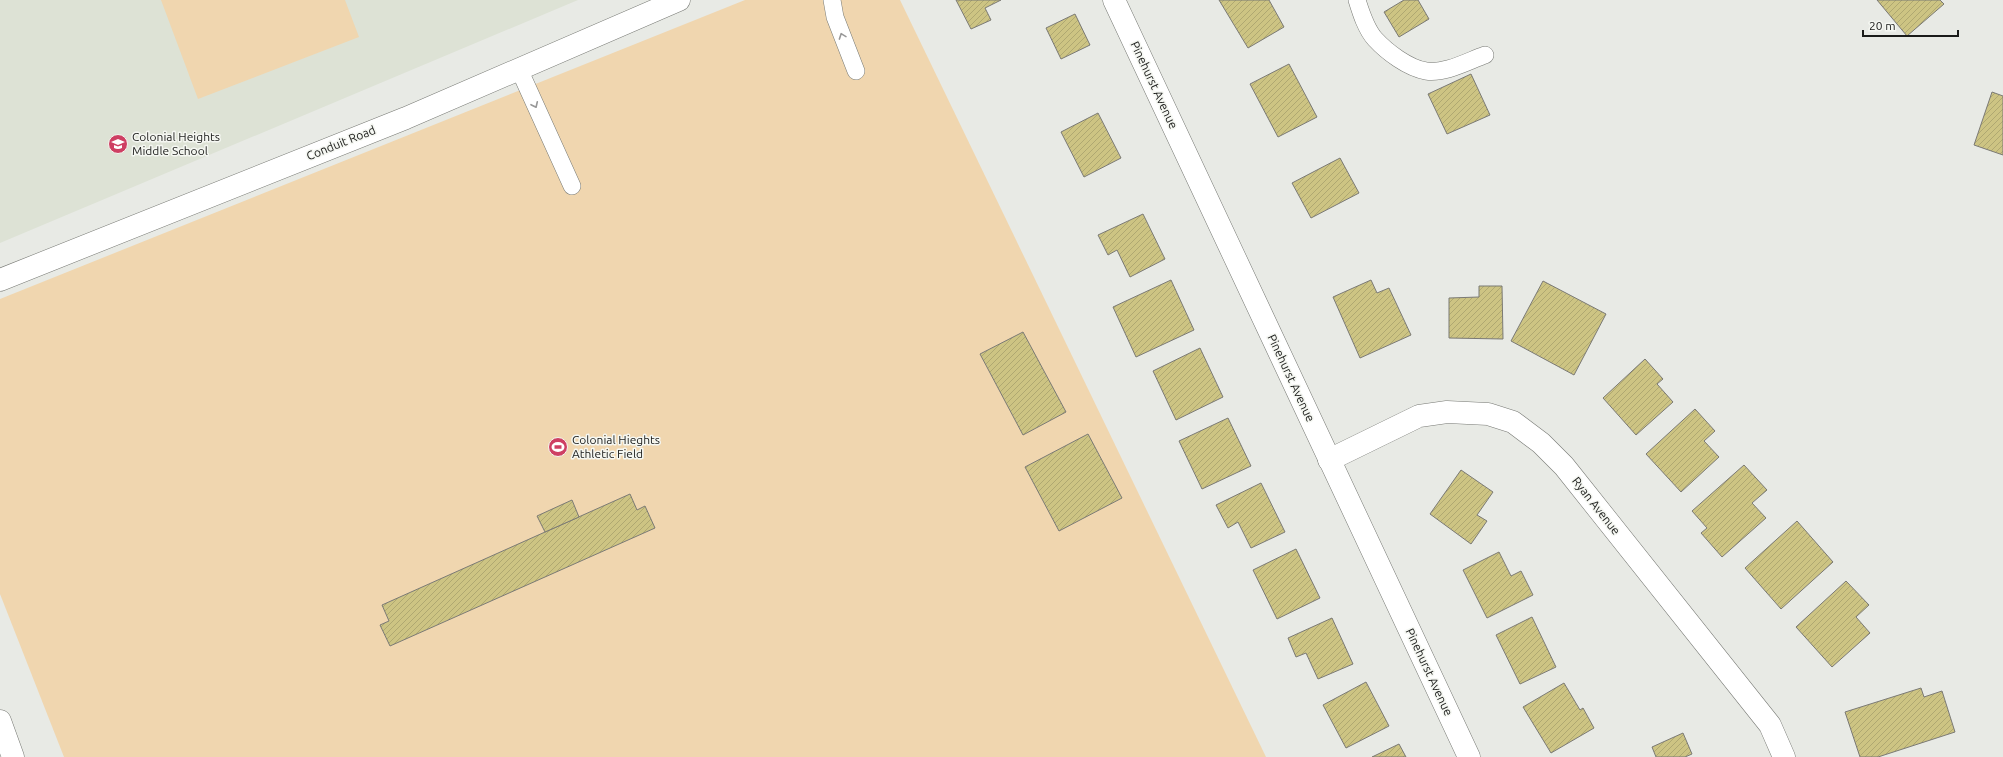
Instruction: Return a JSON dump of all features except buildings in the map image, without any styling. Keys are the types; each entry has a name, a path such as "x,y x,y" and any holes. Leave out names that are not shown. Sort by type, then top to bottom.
{"street":[{"name":"Conduit Road","path":"0,280 406,118 679,0"},
{"name":"Pinehurst Avenue","path":"1114,0 1469,757"},
{"name":"Ryan Avenue","path":"1329,460 1419,416 1447,412 1488,414 1513,422 1542,443 1564,466 1770,725 1784,757"},
{"path":"0,721 14,757"}],"lane":[{"path":"832,0 835,17 856,71"},
{"path":"1357,0 1361,14 1374,38 1408,65 1427,71 1446,69 1485,55"},
{"path":"519,69 572,186"}],"shaded area":[{"name":"Colonial Heights Middle School","path":"0,0 578,0 0,243"},
{"path":"161,0 345,0 359,37 198,99"},
{"name":"Colonial Hieghts Athletic Field","path":"745,0 900,0 1266,757 64,757 0,594 0,299"}],"place":[{"name":"Colonial Heights Middle School","path":"118,144"},
{"name":"Colonial Hieghts Athletic Field","path":"558,447"}]}
